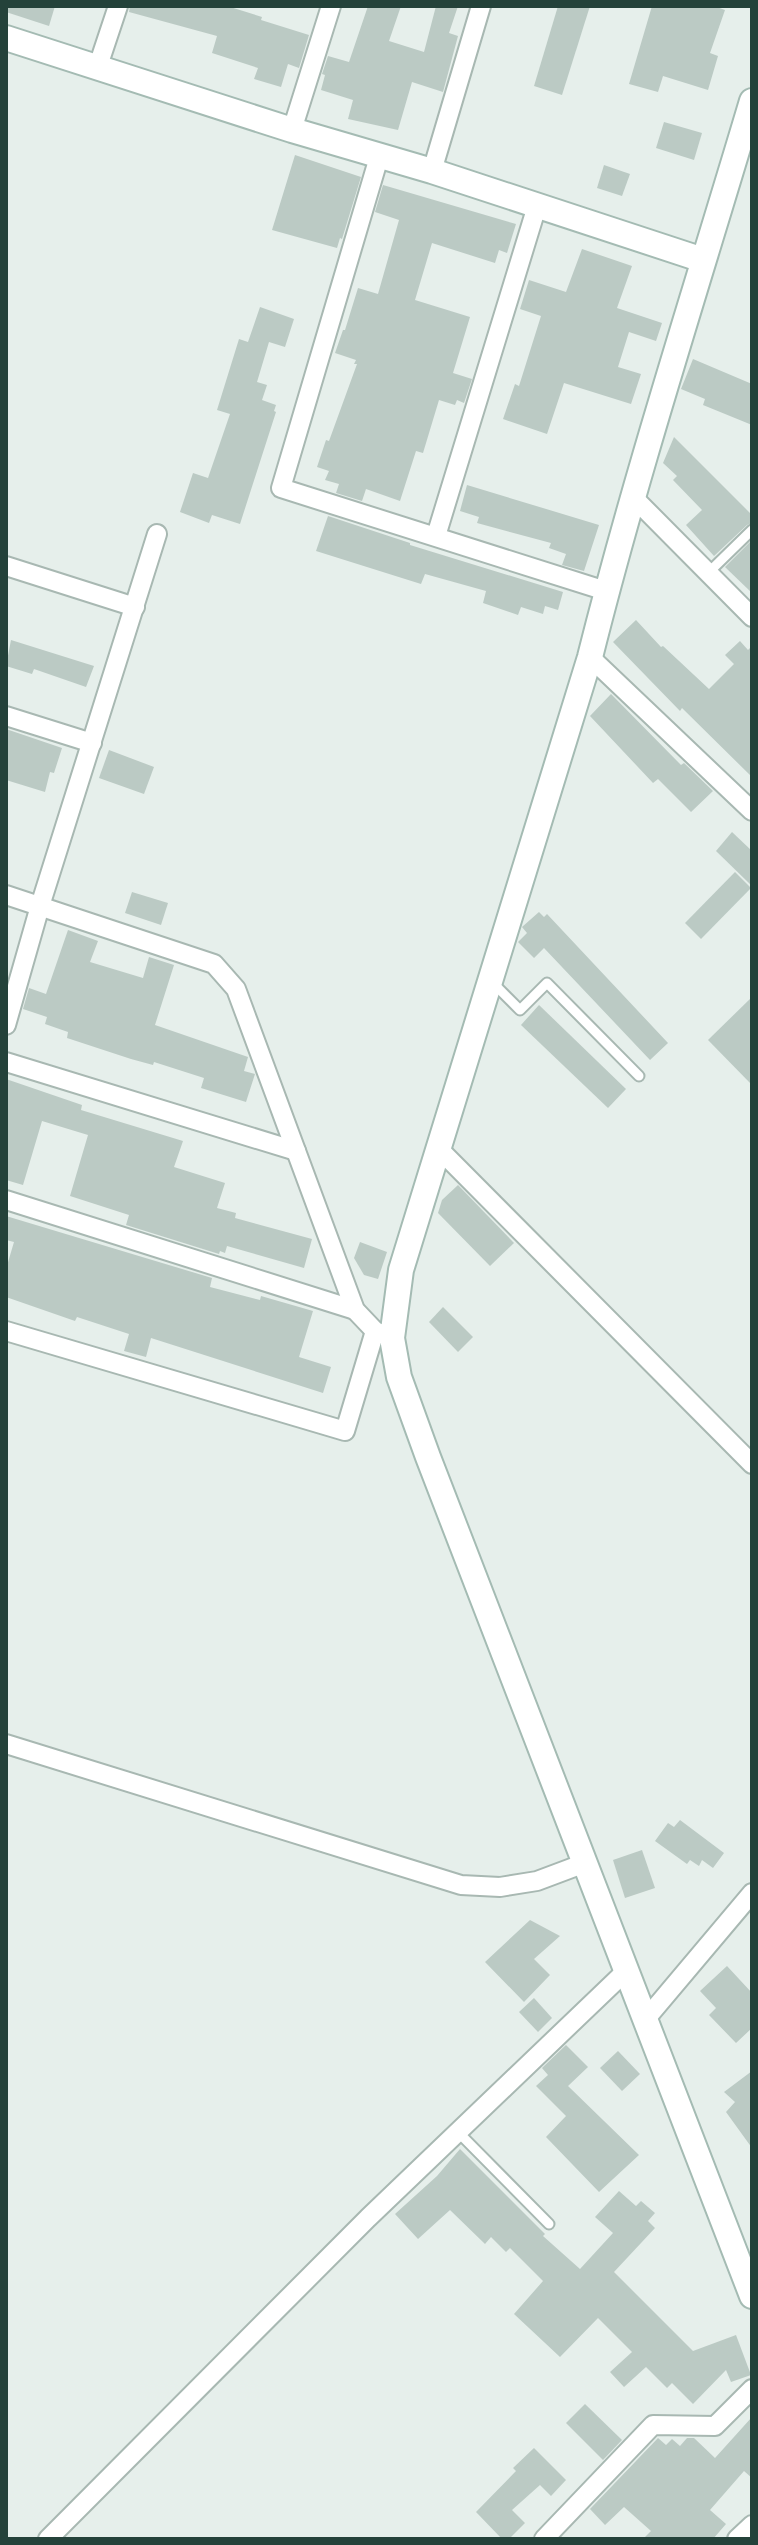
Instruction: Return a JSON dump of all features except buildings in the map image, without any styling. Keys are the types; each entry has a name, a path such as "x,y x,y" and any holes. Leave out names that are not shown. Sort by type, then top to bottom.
{"street":[{"path":"98,66 118,6"},
{"path":"292,130 331,6"},
{"path":"432,171 481,6"},
{"path":"6,38 292,130 432,171 703,260"},
{"path":"6,1331 345,1431 384,1334 590,657 606,591 703,260 748,132 752,101"},
{"path":"379,157 281,488 606,591"},
{"path":"436,536 537,206"},
{"path":"634,498 752,617"},
{"path":"6,1025 40,906 157,534"},
{"path":"6,566 135,607"},
{"path":"590,657 752,811"},
{"path":"6,716 92,743"},
{"path":"6,895 214,964 227,976 236,989 355,1310"},
{"path":"6,1062 296,1151"},
{"path":"439,1149 752,1464"},
{"path":"6,1200 355,1310 384,1334 428,1457 752,2296"},
{"path":"6,1744 461,1885 500,1887 537,1881 585,1863"},
{"path":"645,2020 752,1893"},
{"path":"48,2539 323,2263 626,1971"},
{"path":"544,2539 653,2425 715,2426 752,2389"},
{"path":"737,2539 752,2525"}],"lane":[{"path":"708,573 752,530"},
{"path":"490,980 520,1010 547,983 639,1076"},
{"path":"458,2132 549,2224"}]}
